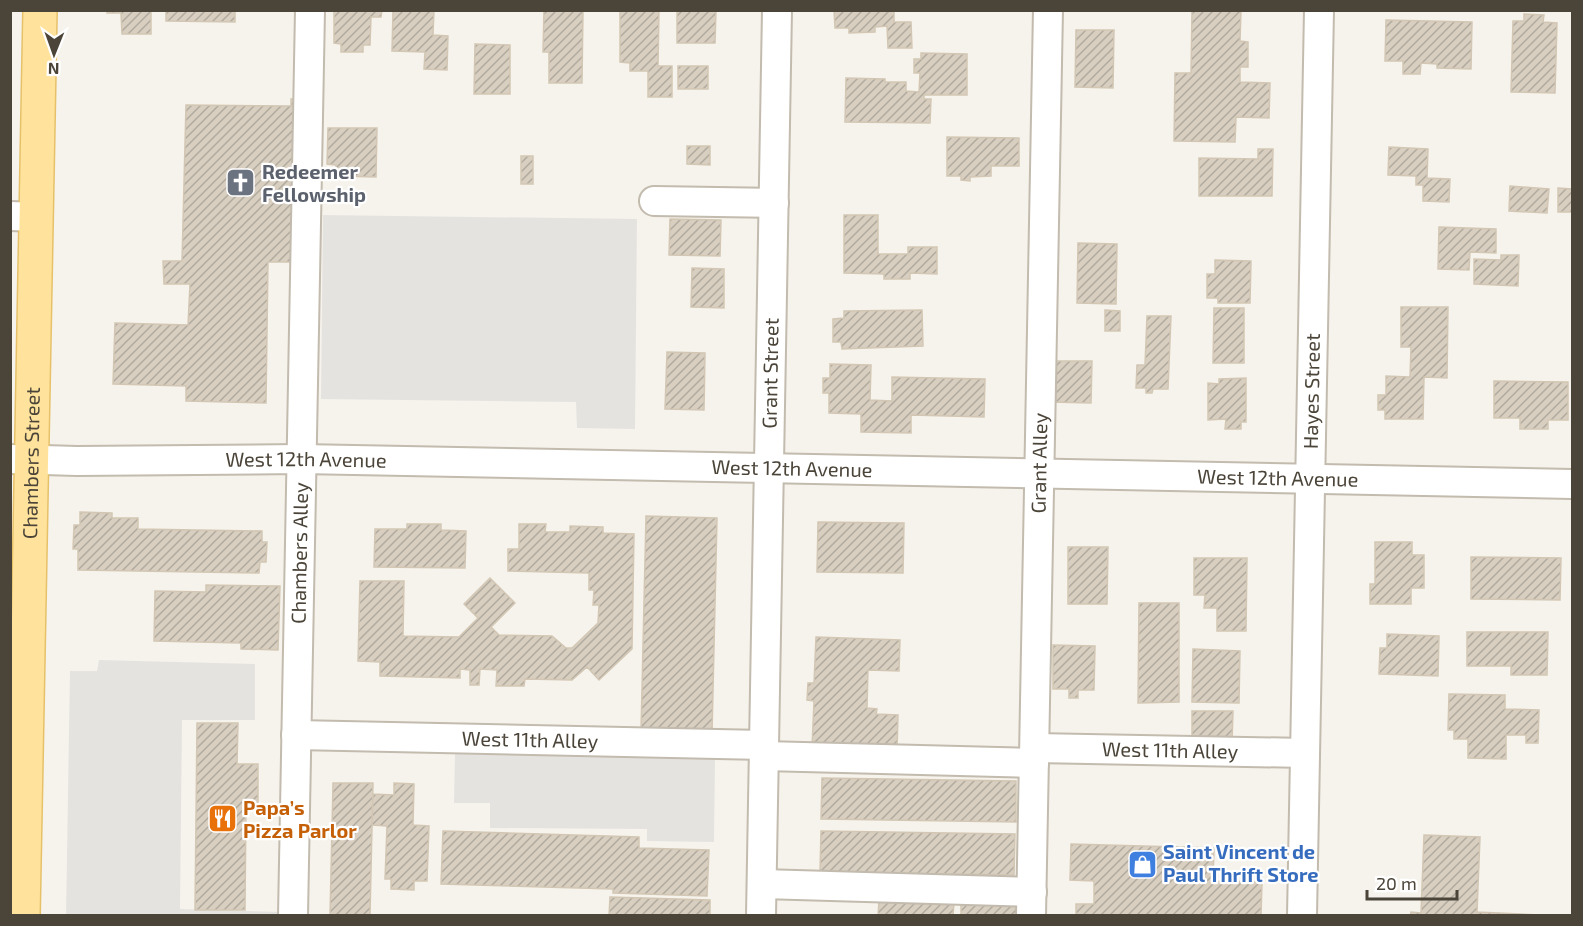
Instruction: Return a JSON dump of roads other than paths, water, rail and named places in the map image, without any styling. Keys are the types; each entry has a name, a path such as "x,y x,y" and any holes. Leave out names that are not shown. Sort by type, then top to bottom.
{"main road":[{"name":"Chambers Street","path":"23,915 18,732 24,216 40,10"}],"street":[{"name":"Chambers Alley","path":"293,915 310,10"},
{"name":"Grant Street","path":"761,915 777,10"},
{"name":"Grant Alley","path":"1032,904 1048,10"},
{"name":"Hayes Street","path":"1302,915 1319,10"},
{"path":"654,201 774,203"},
{"name":"West 12th Avenue","path":"21,460 301,459 1572,484"},
{"name":"West 11th Alley","path":"296,735 764,751 1034,755 1305,753"},
{"path":"762,884 1032,904"}],"place":[{"name":"Redeemer Fellowship","path":"241,183"},
{"name":"Papa’s Pizza Parlor","path":"222,819"},
{"name":"Saint Vincent de Paul Thrift Store","path":"1142,864"}]}
